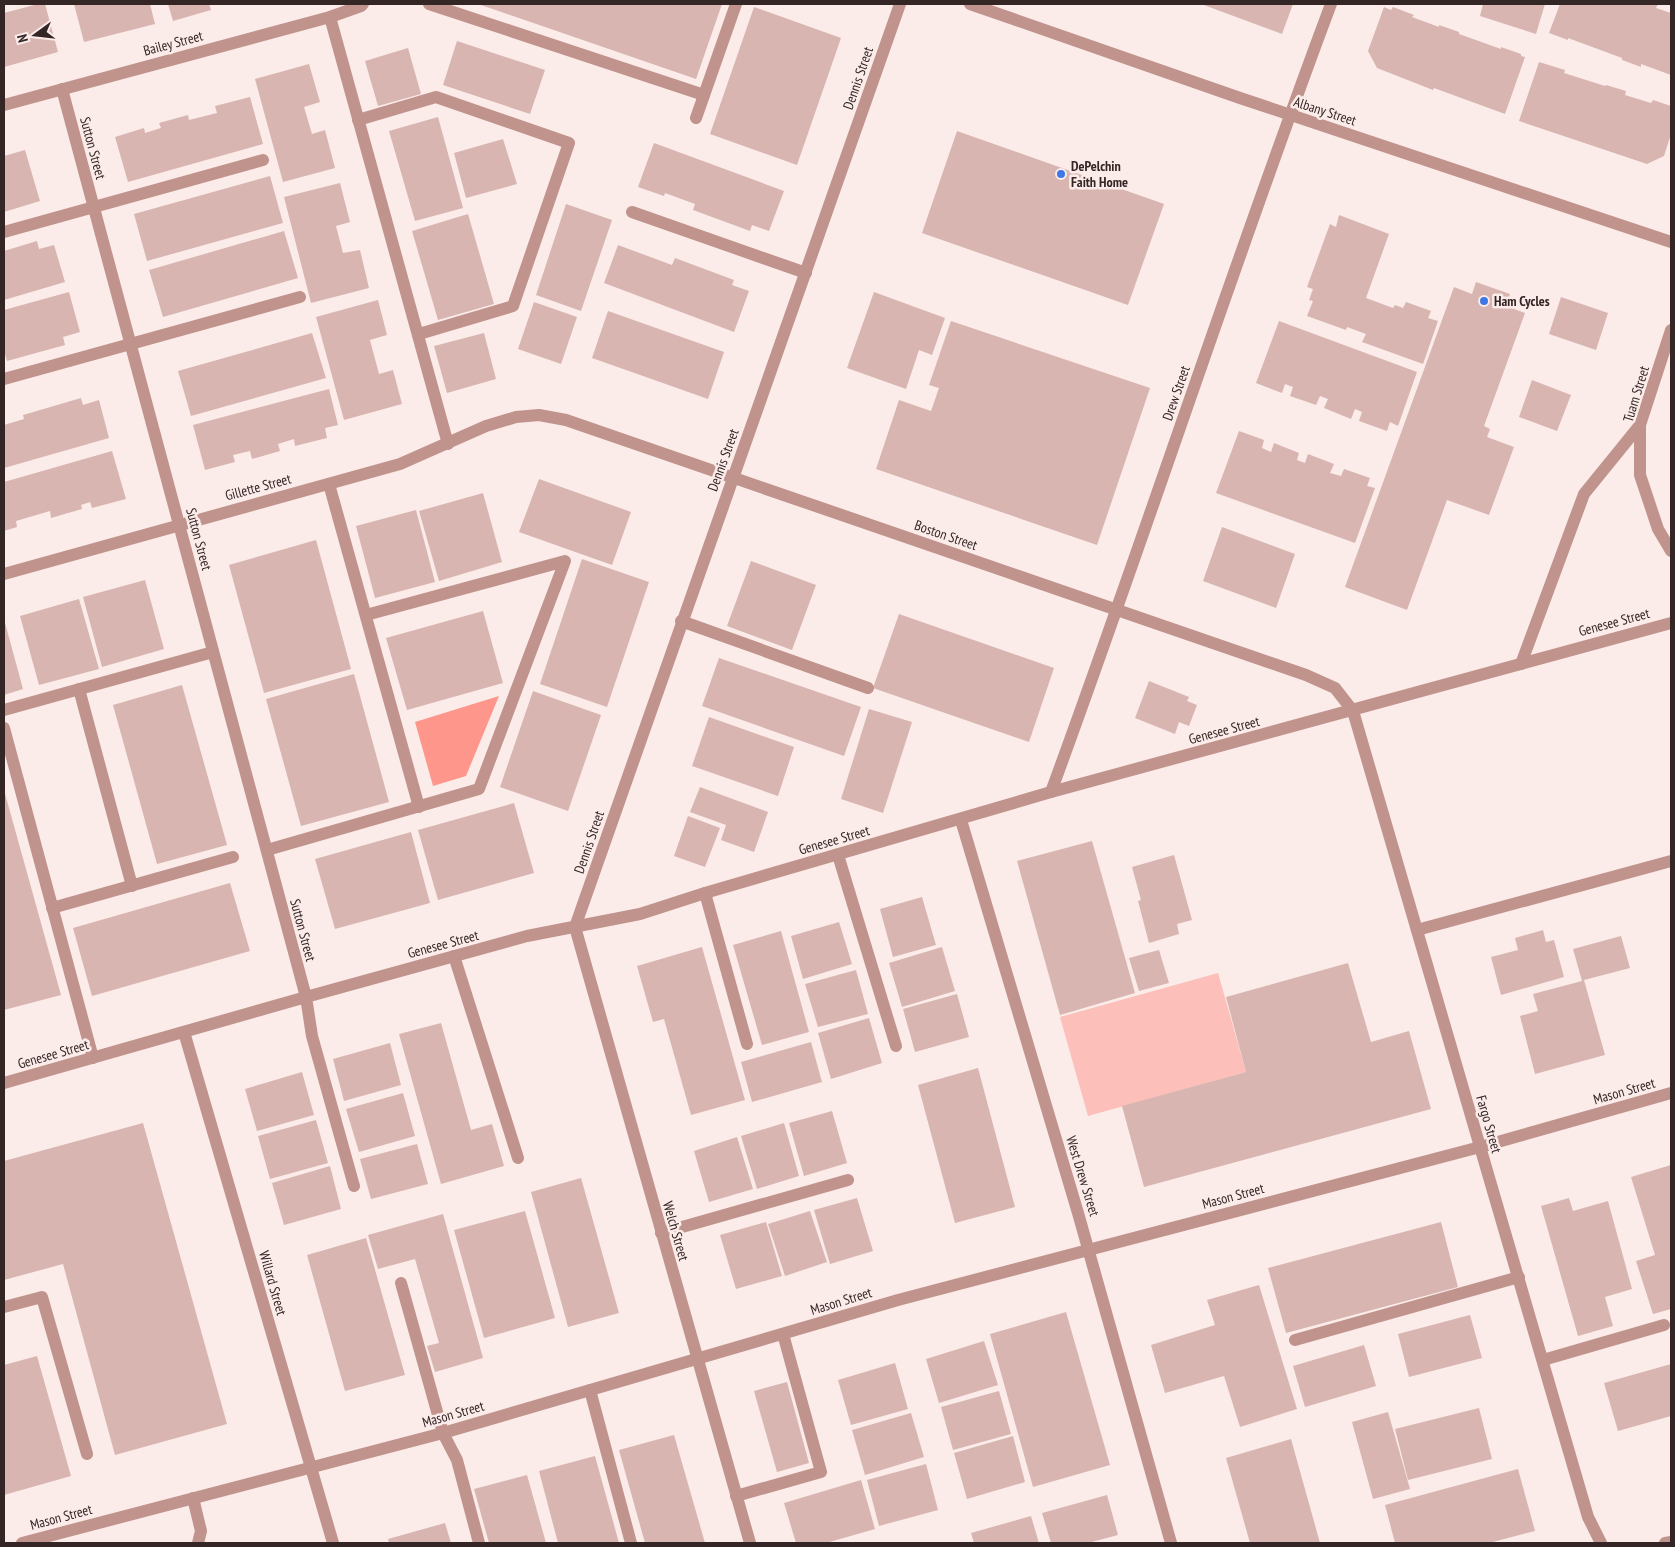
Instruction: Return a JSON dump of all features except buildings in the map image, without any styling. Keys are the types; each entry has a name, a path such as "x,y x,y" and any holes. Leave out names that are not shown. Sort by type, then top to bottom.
{"street":[{"name":"Bailey Street","path":"4,104 330,17 363,4"},
{"path":"429,4 704,95"},
{"path":"696,118 736,4"},
{"name":"Dennis Street","path":"575,927 900,4"},
{"name":"Albany Street","path":"970,4 1289,115 1671,242"},
{"name":"Drew Street","path":"1051,792 1117,609 1289,115 1331,4"},
{"path":"330,17 448,444"},
{"name":"Sutton Street","path":"62,89 267,850 306,997 312,1036 354,1186"},
{"path":"358,120 436,97 569,143 513,306 419,334"},
{"path":"4,232 263,160"},
{"path":"632,212 806,274"},
{"path":"4,379 300,297"},
{"name":"Tuam Street","path":"1671,330 1640,425 1640,475 1658,529 1671,551"},
{"name":"Boston Street","path":"516,416 539,414 566,420 1306,674 1335,688 1353,711"},
{"name":"Gillette Street","path":"4,574 400,464 486,426 516,416"},
{"path":"1521,664 1584,494 1640,425"},
{"path":"328,484 419,807"},
{"path":"267,850 479,789 565,560 366,615"},
{"path":"682,621 868,688"},
{"name":"Genesee Street","path":"4,1083 527,936 640,914 1051,792 1671,623"},
{"path":"4,710 213,652"},
{"path":"79,689 132,886"},
{"name":"Fargo Street","path":"1353,711 1588,1516 1601,1543"},
{"path":"4,728 93,1058"},
{"name":"West Drew Street","path":"960,820 1088,1249 1171,1543"},
{"path":"838,854 896,1046"},
{"path":"52,908 233,857"},
{"path":"1417,930 1671,861"},
{"path":"706,893 747,1044"},
{"name":"Welch Street","path":"575,927 750,1543"},
{"path":"454,956 518,1158"},
{"name":"Willard Street","path":"184,1032 333,1543"},
{"name":"Mason Street","path":"22,1543 443,1433 898,1300 1480,1147 1671,1093"},
{"path":"662,1233 848,1180"},
{"path":"1295,1340 1519,1277"},
{"path":"401,1283 443,1433 457,1460 479,1543"},
{"path":"4,1307 42,1296 87,1454"},
{"path":"1543,1360 1664,1325"},
{"path":"736,1496 821,1472 783,1334"},
{"path":"590,1390 631,1543"},
{"path":"193,1498 201,1531 198,1543"},
{"path":"1665,1543 1671,1542"}],"shaded area":[{"path":"499,696 466,776 433,786 415,722"},
{"path":"1218,973 1246,1072 1088,1116 1060,1017"}],"place":[{"name":"DePelchin Faith Home","path":"1061,174"},
{"name":"Ham Cycles","path":"1484,301"}]}
